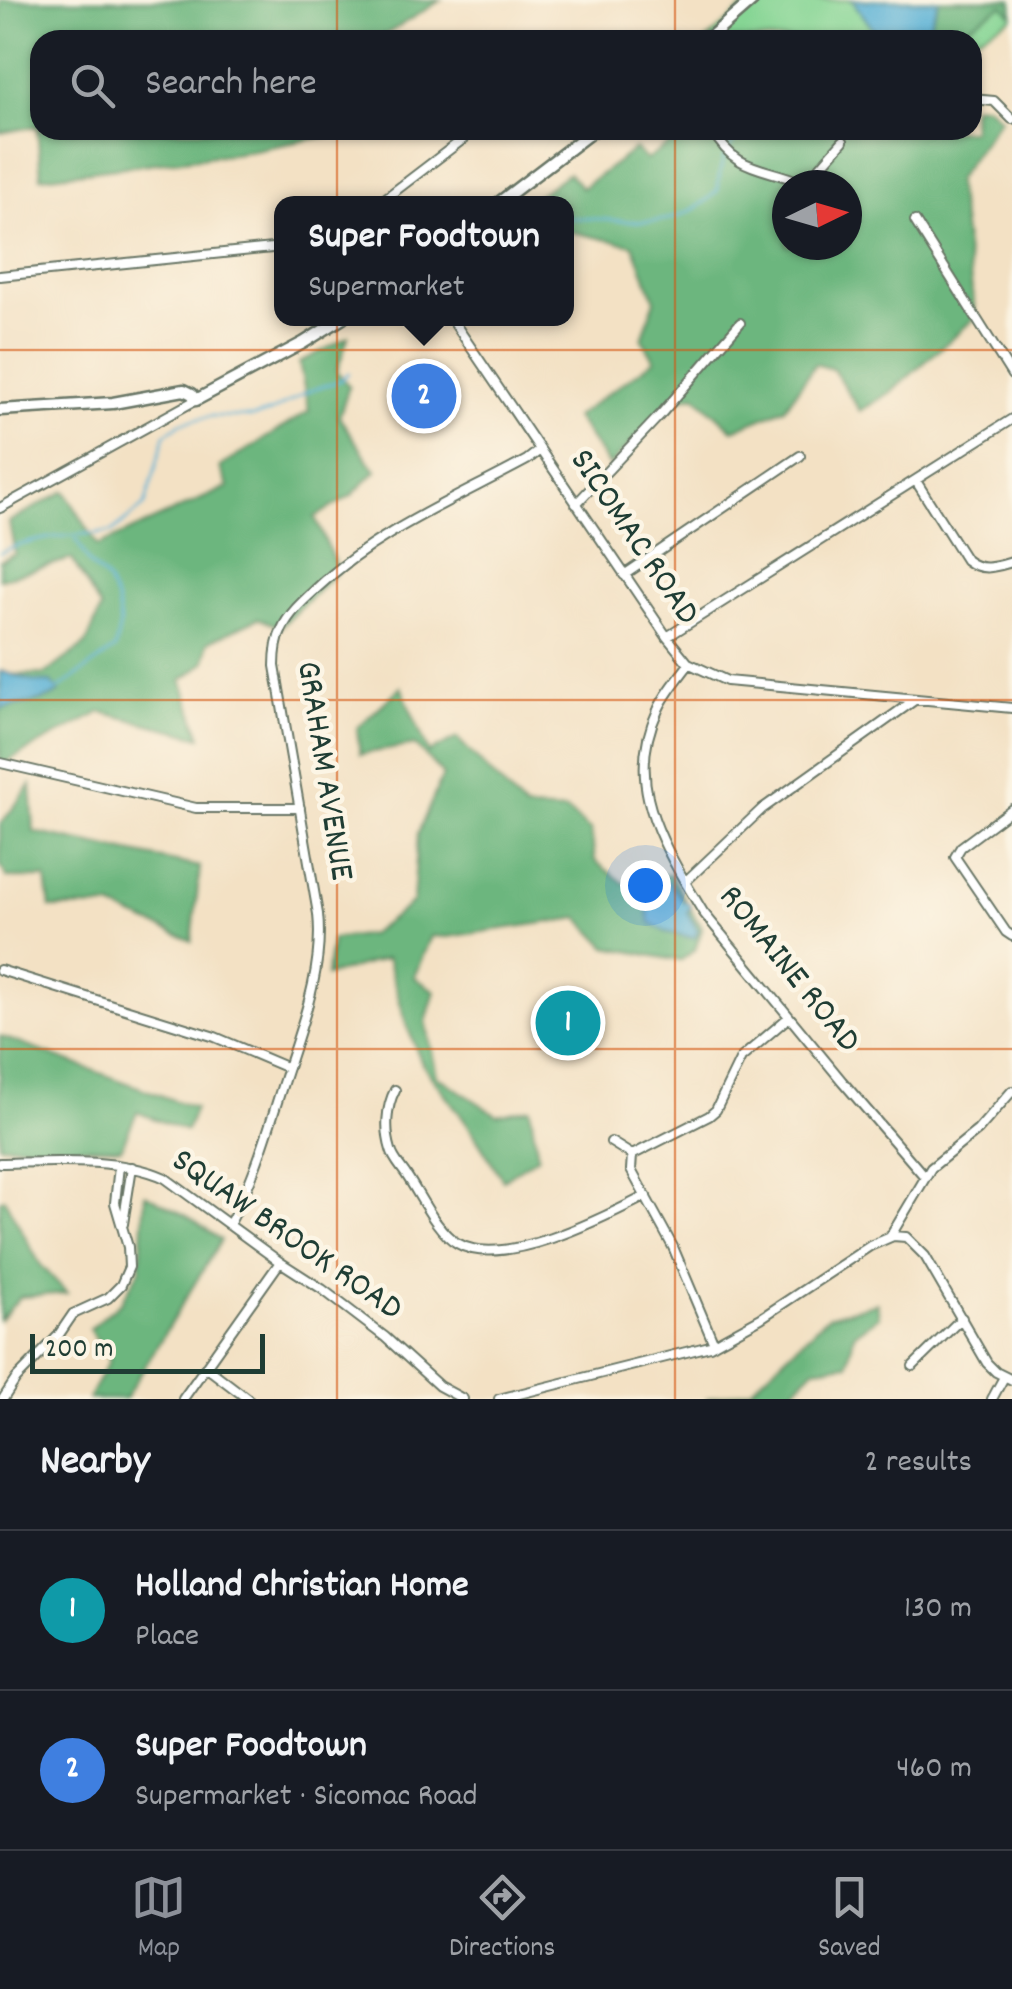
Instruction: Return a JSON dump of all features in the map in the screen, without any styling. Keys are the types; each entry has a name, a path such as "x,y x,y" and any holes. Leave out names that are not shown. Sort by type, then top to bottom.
{"main road":[{"path":"720,30 754,0"},
{"path":"507,196 581,140"},
{"path":"0,410 113,403 184,390 196,400 330,326"}],"street":[{"path":"982,100 994,101 1012,119"},
{"path":"388,196 461,140"},
{"path":"719,140 739,162 772,173"},
{"path":"818,170 844,141"},
{"path":"915,222 1012,375"},
{"path":"0,276 274,247"},
{"path":"576,504 740,323"},
{"name":"SICOMAC ROAD","path":"456,326 624,575 690,664 727,681 1012,708"},
{"path":"0,508 196,400"},
{"path":"667,637 1012,419"},
{"name":"GRAHAM AVENUE","path":"229,1225 257,1167 308,1007 321,937 275,666 276,646 286,622 300,604 341,566 378,540 540,450"},
{"path":"624,575 800,456"},
{"path":"916,481 966,560 978,568 1012,562"},
{"path":"685,882 654,825 644,768 657,711 690,664"},
{"name":"ROMAINE ROAD","path":"916,699 752,816 685,882 703,912 925,1177"},
{"path":"1,763 196,808 300,808"},
{"path":"1012,809 961,847 955,857 1012,936"},
{"path":"0,970 226,1040 288,1068"},
{"path":"632,1155 710,1116 737,1064 789,1017"},
{"path":"395,1090 388,1116 391,1152 442,1229 457,1243 478,1251 508,1249 578,1228 646,1196"},
{"path":"890,1237 932,1168 978,1130 1012,1091"},
{"path":"611,1142 632,1155"},
{"path":"632,1155 631,1170 673,1247 714,1344"},
{"name":"SQUAW BROOK ROAD","path":"0,1162 119,1166 165,1178 343,1304 439,1386 462,1399"},
{"path":"3,1399 73,1314 108,1298 122,1285 129,1267 123,1224 115,1203 119,1166"},
{"path":"123,1224 132,1168"},
{"path":"499,1399 714,1344 790,1300 870,1246 902,1236 915,1244 933,1266 988,1363 1008,1379 992,1399"},
{"path":"183,1399 280,1262"},
{"path":"913,1366 962,1318"},
{"path":"206,1366 248,1399"}],"green space":[{"path":"0,0 441,0 393,30 30,30 30,127 0,133"},
{"path":"753,0 1012,0 1012,18 982,34 982,30 718,30"},
{"path":"939,0 1012,0 1012,15 1003,5 962,30 925,30"},
{"path":"982,105 986,105 1000,118 956,180 976,317 891,392 860,411 833,369 815,364 785,408 733,430 695,395 673,400 609,466 575,417 655,360 642,339 655,300 633,245 574,232 574,196 537,196 568,173 582,188 635,149 646,160 675,140 982,140"},
{"path":"38,140 305,140 238,153 41,177"},
{"path":"348,337 337,372 349,386 339,417 376,471 351,496 315,517 338,571 280,627 258,618 208,642 205,662 182,680 201,737 101,712 0,765 0,675 45,674 86,644 101,609 72,559 0,579 0,561 15,554 9,522 65,491 98,546 228,487 220,467 309,411 299,363"},
{"path":"401,687 429,753 457,738 525,809 567,811 591,831 595,861 625,884 670,874 702,929 695,950 680,961 607,947 579,918 431,936 414,977 435,991 426,1022 437,1076 497,1115 530,1108 538,1156 503,1180 467,1123 422,1064 387,958 326,976 332,939 371,934 413,902 418,833 443,775 415,745 360,754 357,728"},
{"path":"31,785 34,832 200,867 192,941 111,907 50,908 46,878 7,878 0,864 0,825"},
{"path":"0,1036 195,1108 186,1131 137,1112 121,1148 0,1145"},
{"path":"145,1194 189,1217 221,1240 125,1399 88,1399 110,1359 89,1329 121,1302 140,1269"},
{"path":"4,1198 40,1264 67,1293 20,1297 0,1320 0,1200"},
{"path":"877,1303 879,1316 854,1334 848,1364 815,1368 784,1399 706,1399 751,1389 828,1316"}],"water":[{"path":"852,0 939,0 925,30 874,30"},
{"path":"0,671 36,682 51,682 59,692 46,699 0,709"},
{"path":"659,881 669,882 689,903 687,912 698,931 694,938 666,932 650,922 649,889"}],"waterway":[{"path":"574,218 646,222 682,215 718,190 724,158 735,140"},
{"path":"0,553 41,540 112,532 145,505 165,435 180,423 211,416 253,417 271,412 307,392 341,380 348,373"},
{"path":"57,690 115,649 120,624 117,602 107,580 90,564 76,539"}],"place":[{"name":"Super Foodtown","path":"424,396"},
{"name":"Holland Christian Home","path":"568,1023"}]}
